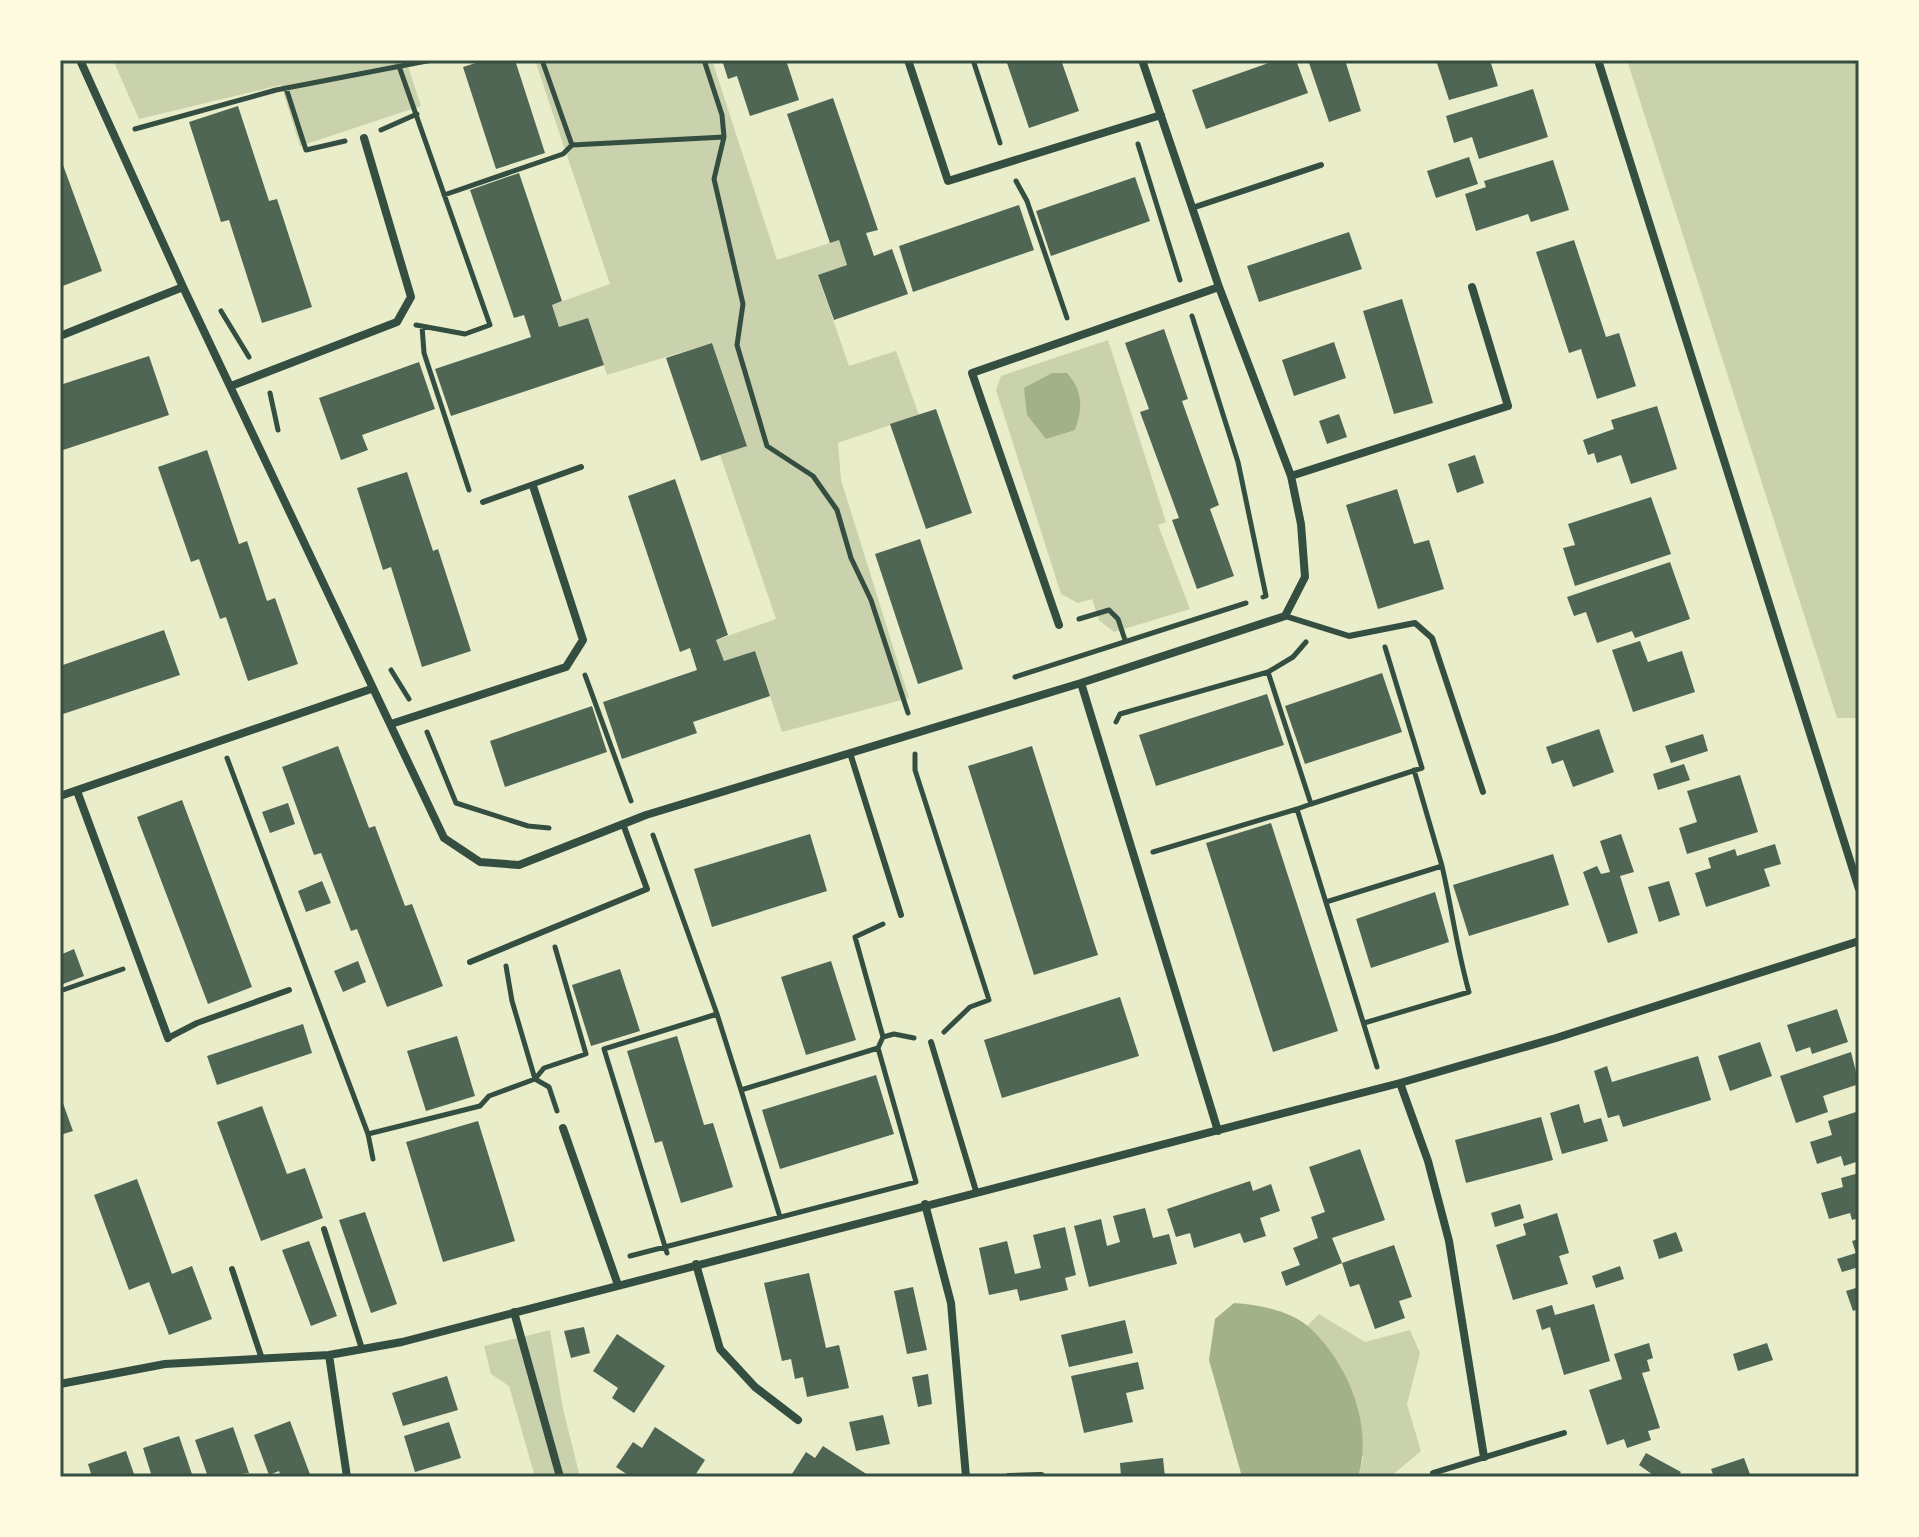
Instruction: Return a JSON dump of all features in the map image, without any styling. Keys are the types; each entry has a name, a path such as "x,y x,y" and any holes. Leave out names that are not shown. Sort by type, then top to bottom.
{"street":[{"path":"80,60 371,689 391,724 444,838 480,862 519,865 642,817 1081,683 1285,616 1305,577 1301,524 1291,476 1219,287 1142,60"},
{"path":"908,60 948,181 1161,115"},
{"path":"1598,60 1859,889"},
{"path":"231,386 397,322 411,297 364,138"},
{"path":"60,336 183,287"},
{"path":"1059,625 972,373 1219,287"},
{"path":"1291,476 1508,406 1472,287"},
{"path":"391,724 566,667 583,640 533,486"},
{"path":"1081,683 1218,1131"},
{"path":"60,796 371,689"},
{"path":"77,791 168,1038"},
{"path":"60,1384 165,1364 329,1355 402,1342 1400,1083 1556,1038 1859,941"},
{"path":"1400,1083 1428,1161 1449,1241 1484,1457"},
{"path":"563,1128 618,1285"},
{"path":"925,1204 951,1303 966,1477"},
{"path":"696,1264 720,1349 755,1387 798,1420"},
{"path":"514,1312 560,1477"},
{"path":"329,1355 347,1477"},
{"path":"1009,1477 1041,1476"}],"lane":[{"path":"1192,208 1321,165"},
{"path":"483,502 581,467"},
{"path":"1285,616 1349,636 1415,623 1432,638 1483,792"},
{"path":"850,753 901,915"},
{"path":"470,962 647,889 623,824"},
{"path":"168,1038 197,1023 289,990"},
{"path":"931,1042 976,1191"},
{"path":"324,1229 362,1349"},
{"path":"232,1269 262,1359"},
{"path":"1433,1473 1564,1433"}],"path":[{"path":"116,136 135,128 286,88 400,69 432,60"},
{"path":"542,60 572,145"},
{"path":"704,60 722,115 724,137 714,179 743,304 737,345 767,446 813,476 837,510 851,558 871,600 915,733 915,770 989,1000 970,1007 931,1042 894,1034 883,1037"},
{"path":"973,60 1007,164 1027,201 1074,338"},
{"path":"397,322 465,334 490,325 400,69"},
{"path":"286,88 306,150 364,138 417,114"},
{"path":"129,115 142,142"},
{"path":"444,195 563,154 572,145 724,137"},
{"path":"216,302 275,401 277,427 282,439"},
{"path":"422,326 424,353 470,493 483,502"},
{"path":"1059,625 1109,610 1118,619 1132,666"},
{"path":"1112,729 1120,714 1268,672 1293,657 1318,626"},
{"path":"1145,840 1149,853 1422,768 1381,631"},
{"path":"574,653 595,697 629,795 642,817 717,1014 780,1217"},
{"path":"390,668 418,716 456,803 546,829 560,823"},
{"path":"1268,672 1311,804"},
{"path":"221,742 368,1134 373,1159"},
{"path":"1364,1023 1469,992 1455,939 1456,926 1442,866 1414,770"},
{"path":"615,800 629,795"},
{"path":"1297,809 1384,1087"},
{"path":"1326,902 1442,866"},
{"path":"610,1261 916,1182 878,1048 883,1037 855,937 901,915"},
{"path":"368,1134 480,1106 489,1096 535,1079 544,1068 586,1054 550,931"},
{"path":"503,949 512,1001 535,1079 549,1087 563,1128"},
{"path":"60,991 140,963"},
{"path":"673,1271 604,1049 717,1014"},
{"path":"741,1090 878,1048"}],"shaded area":[{"path":"113,60 406,60 421,106 300,146 281,85 139,119"},
{"path":"535,60 712,60 777,260 839,240 847,265 818,276 849,366 896,351 919,415 838,443 841,480 909,698 782,732 755,651 724,661 716,640 776,619 720,455 747,445 712,343 607,375 588,318 559,327 552,305 610,284"},
{"path":"1627,60 1859,60 1859,718 1837,718"},
{"path":"1108,340 1166,522 1158,525 1190,609 1114,632 1099,620 1092,599 1078,603 1061,594 996,390 1001,376"},
{"path":"1052,373 1067,373 1079,393 1080,407 1075,430 1046,439 1027,415 1024,388"},
{"path":"1234,1303 1263,1307 1292,1316 1309,1327 1335,1358 1346,1377 1360,1417 1363,1437 1358,1477 1242,1477 1209,1360 1215,1319"},
{"path":"1319,1314 1365,1342 1410,1330 1420,1353 1407,1404 1421,1451 1390,1477 1358,1477 1363,1459 1338,1363 1307,1326"},
{"path":"550,1330 563,1409 580,1477 535,1477 509,1386 491,1374 484,1346"}],"building":[{"path":"485,60 515,60 545,153 496,169 463,67"},
{"path":"722,60 786,60 799,100 750,116 737,76 728,79"},
{"path":"1006,60 1061,60 1079,111 1029,128"},
{"path":"1277,60 1296,60 1308,93 1206,129 1192,90"},
{"path":"1308,60 1345,60 1361,111 1329,122"},
{"path":"1436,60 1490,60 1498,86 1449,100"},
{"path":"1533,89 1548,137 1479,159 1472,137 1454,143 1446,116"},
{"path":"833,98 878,230 866,233 874,256 892,249 908,294 834,320 818,275 847,265 839,240 830,243 787,114"},
{"path":"238,106 269,201 277,199 312,307 262,323 229,220 221,222 189,122"},
{"path":"60,157 102,271 60,287"},
{"path":"1469,157 1478,184 1436,198 1427,171"},
{"path":"1553,160 1569,210 1531,222 1528,214 1476,231 1465,194 1486,187 1484,181"},
{"path":"519,173 562,301 552,305 559,327 588,318 604,365 451,416 435,369 531,337 524,315 514,318 470,190"},
{"path":"1135,177 1150,221 1051,256 1036,211"},
{"path":"1019,205 1034,250 913,292 899,246"},
{"path":"1349,232 1362,269 1259,302 1247,266"},
{"path":"1574,240 1606,337 1619,333 1636,386 1597,399 1581,349 1569,353 1536,252"},
{"path":"1402,299 1433,403 1394,414 1363,311"},
{"path":"1164,329 1188,399 1182,401 1219,505 1210,509 1234,576 1197,589 1172,520 1179,518 1140,412 1149,409 1125,343"},
{"path":"1334,342 1346,378 1294,396 1282,360"},
{"path":"712,343 747,446 701,461 666,358"},
{"path":"149,356 169,415 60,451 60,385"},
{"path":"419,362 435,409 362,435 368,450 341,460 319,398"},
{"path":"1657,406 1677,469 1631,484 1621,455 1597,463 1594,453 1588,455 1583,440 1614,429 1611,420"},
{"path":"936,409 972,513 926,529 890,424"},
{"path":"1339,414 1347,437 1327,444 1319,421"},
{"path":"207,450 239,544 247,541 267,601 275,598 298,664 248,681 226,617 220,619 199,559 191,562 158,467"},
{"path":"1475,455 1484,483 1457,493 1448,464"},
{"path":"407,472 433,551 438,549 471,651 422,667 391,567 383,570 357,488"},
{"path":"675,479 728,635 716,640 724,661 755,651 770,696 693,722 697,733 622,759 603,702 697,670 690,648 680,652 628,496"},
{"path":"1397,489 1414,544 1429,540 1444,589 1378,609 1346,505"},
{"path":"1651,497 1671,554 1575,586 1563,548 1575,545 1568,524"},
{"path":"920,539 963,669 918,684 875,554"},
{"path":"1670,562 1690,619 1635,638 1632,631 1597,643 1586,612 1574,616 1567,597"},
{"path":"164,630 180,675 60,715 60,666"},
{"path":"1640,641 1648,662 1682,651 1695,692 1633,712 1612,650"},
{"path":"1382,673 1402,732 1305,764 1285,706"},
{"path":"1267,694 1284,745 1156,786 1139,735"},
{"path":"592,706 607,752 505,787 490,741"},
{"path":"1599,729 1614,772 1573,787 1563,760 1552,764 1546,747"},
{"path":"1703,734 1708,751 1671,763 1665,746"},
{"path":"338,746 369,828 375,826 405,906 412,904 443,986 387,1007 357,929 351,931 321,853 314,855 282,767"},
{"path":"1032,746 1098,955 1034,975 968,766"},
{"path":"1684,764 1690,780 1658,790 1653,774"},
{"path":"1740,775 1758,832 1687,854 1679,828 1697,822 1687,791"},
{"path":"182,800 252,987 208,1004 137,817"},
{"path":"288,803 295,824 270,833 262,812"},
{"path":"1271,823 1338,1031 1273,1052 1206,843"},
{"path":"810,834 827,891 712,927 694,869"},
{"path":"1621,834 1634,872 1620,876 1638,933 1608,943 1583,872 1597,866 1601,874 1610,872 1600,841"},
{"path":"1775,844 1781,864 1764,869 1770,886 1706,907 1695,873 1711,868 1708,858 1735,849 1737,856"},
{"path":"1553,854 1569,905 1469,936 1453,885"},
{"path":"322,881 331,903 306,912 298,891"},
{"path":"1669,881 1680,915 1659,922 1648,887"},
{"path":"1435,892 1449,942 1371,968 1356,919"},
{"path":"74,949 84,976 63,984 60,955"},
{"path":"358,961 366,982 343,992 334,971"},
{"path":"831,961 856,1040 806,1055 781,977"},
{"path":"620,969 640,1031 591,1046 572,985"},
{"path":"1120,997 1139,1056 1002,1098 984,1040"},
{"path":"1837,1009 1848,1042 1812,1054 1810,1047 1796,1052 1787,1025"},
{"path":"303,1024 312,1053 217,1085 207,1056"},
{"path":"457,1036 475,1096 426,1111 407,1051"},
{"path":"677,1036 704,1125 713,1123 733,1187 681,1203 662,1141 655,1143 627,1051"},
{"path":"1760,1042 1772,1076 1730,1091 1718,1056"},
{"path":"1851,1052 1859,1084 1823,1096 1828,1112 1796,1123 1780,1076"},
{"path":"1698,1056 1711,1100 1623,1127 1619,1115 1608,1118 1594,1071 1607,1066 1612,1082"},
{"path":"876,1075 894,1134 780,1169 762,1110"},
{"path":"60,1095 73,1131 60,1135"},
{"path":"1579,1104 1584,1123 1601,1118 1608,1141 1562,1154 1550,1113"},
{"path":"262,1106 287,1174 305,1168 323,1218 261,1241 217,1122"},
{"path":"1859,1111 1859,1161 1844,1166 1841,1156 1817,1164 1810,1142 1832,1135 1828,1121"},
{"path":"1541,1117 1553,1160 1466,1183 1455,1140"},
{"path":"478,1121 515,1241 443,1262 406,1142"},
{"path":"1360,1149 1385,1220 1332,1238 1342,1263 1286,1286 1281,1272 1300,1265 1293,1248 1318,1238 1311,1217 1325,1212 1309,1167"},
{"path":"1859,1173 1859,1218 1852,1220 1850,1213 1829,1219 1821,1193 1843,1187 1841,1178"},
{"path":"137,1179 172,1274 192,1266 212,1319 169,1335 149,1282 129,1290 94,1195"},
{"path":"1250,1181 1253,1191 1271,1184 1280,1211 1260,1218 1266,1236 1244,1243 1240,1233 1194,1248 1190,1233 1176,1237 1167,1209"},
{"path":"1520,1204 1524,1218 1495,1227 1491,1213"},
{"path":"1145,1208 1153,1238 1169,1234 1177,1264 1089,1287 1074,1226 1101,1219 1107,1246 1120,1242 1113,1216"},
{"path":"365,1212 397,1304 371,1313 339,1220"},
{"path":"1557,1213 1569,1253 1559,1256 1568,1284 1513,1300 1496,1245 1526,1235 1523,1224"},
{"path":"1065,1227 1076,1275 1065,1278 1068,1290 1020,1301 1017,1289 989,1295 979,1248 1007,1241 1015,1274 1041,1268 1033,1235"},
{"path":"1676,1232 1683,1251 1659,1259 1653,1240"},
{"path":"1859,1239 1859,1267 1842,1272 1837,1259 1856,1253 1852,1241"},
{"path":"309,1241 337,1316 311,1326 282,1250"},
{"path":"1394,1245 1412,1297 1399,1301 1405,1318 1375,1329 1359,1284 1350,1287 1342,1263"},
{"path":"1620,1266 1624,1279 1596,1288 1592,1276"},
{"path":"809,1273 826,1348 839,1345 849,1388 807,1397 803,1377 795,1379 791,1359 782,1361 764,1283"},
{"path":"913,1287 927,1350 907,1354 894,1291"},
{"path":"1859,1287 1859,1309 1853,1311 1846,1291"},
{"path":"1594,1304 1610,1361 1564,1375 1550,1327 1542,1330 1536,1310 1552,1305 1555,1315"},
{"path":"1125,1320 1133,1353 1069,1367 1061,1335"},
{"path":"584,1327 590,1353 571,1358 564,1331"},
{"path":"617,1334 665,1366 634,1413 612,1398 618,1388 593,1371"},
{"path":"1649,1343 1653,1358 1647,1360 1650,1371 1642,1373 1660,1428 1648,1431 1651,1440 1627,1448 1624,1439 1607,1445 1589,1390 1622,1379 1614,1354"},
{"path":"1767,1343 1773,1360 1738,1371 1733,1354"},
{"path":"1138,1362 1144,1389 1126,1393 1133,1422 1084,1433 1071,1376"},
{"path":"928,1374 932,1404 918,1407 912,1377"},
{"path":"447,1376 458,1410 403,1426 392,1393"},
{"path":"883,1415 890,1444 856,1451 849,1422"},
{"path":"290,1421 311,1477 281,1477 279,1471 269,1475 254,1435"},
{"path":"449,1422 461,1458 415,1472 404,1436"},
{"path":"233,1427 249,1473 208,1477 195,1440"},
{"path":"655,1427 705,1460 694,1477 631,1477 616,1467 633,1442 642,1448"},
{"path":"179,1436 193,1477 152,1477 143,1448"},
{"path":"823,1446 871,1477 790,1477 806,1452 815,1458"},
{"path":"126,1451 135,1477 92,1477 88,1464"},
{"path":"1646,1453 1681,1472 1678,1477 1656,1477 1639,1465"},
{"path":"1163,1458 1165,1477 1121,1477 1120,1463"},
{"path":"1744,1458 1751,1477 1714,1477 1711,1469"}]}
